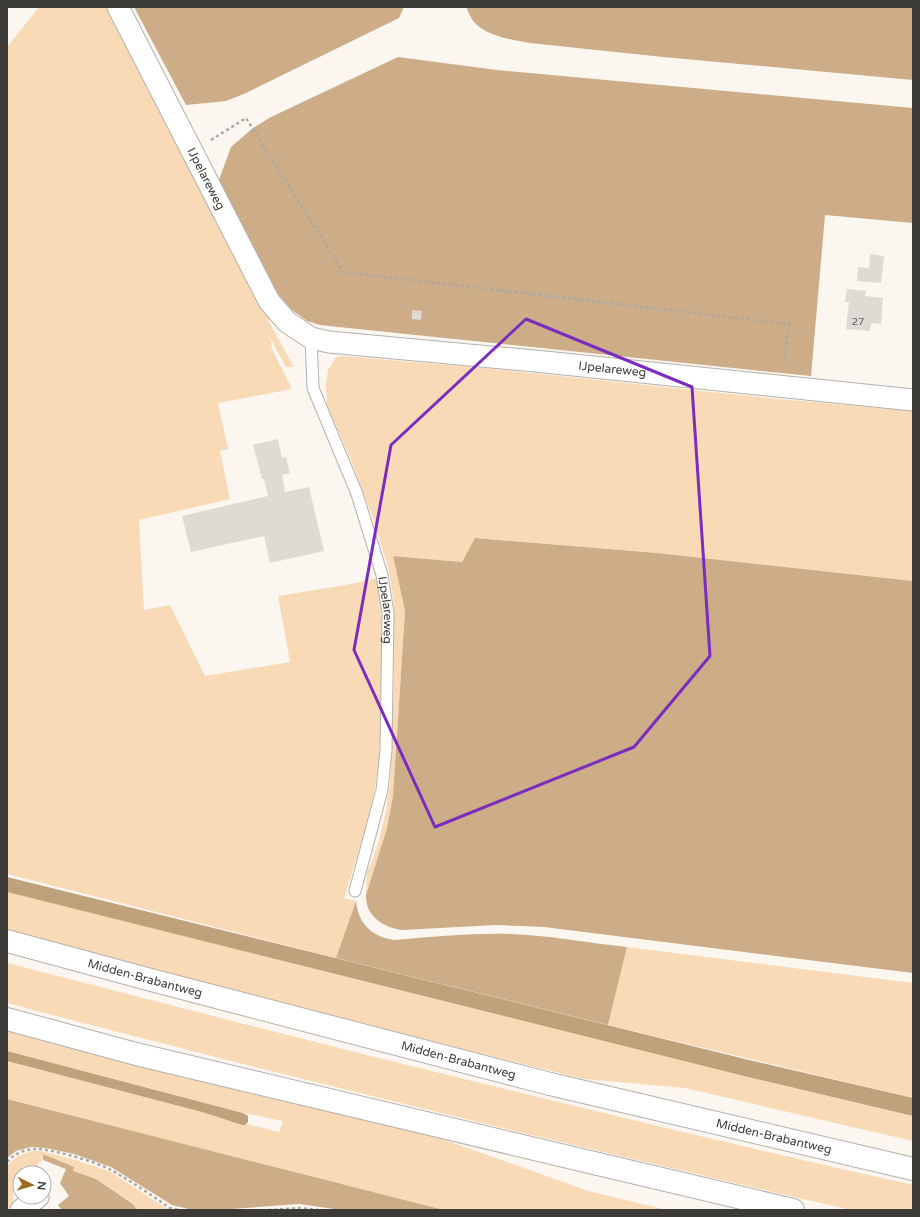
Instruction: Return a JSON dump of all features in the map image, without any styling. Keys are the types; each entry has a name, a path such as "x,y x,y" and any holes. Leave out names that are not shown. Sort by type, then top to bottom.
{"main road":[{"name":"Midden-Brabantweg","path":"7,940 151,980 550,1084 913,1169"},
{"path":"7,1019 136,1054 793,1210"}],"street":[{"name":"IJpelareweg","path":"118,7 269,301 287,322 311,338 329,342 528,360 913,400"}],"lane":[{"name":"IJpelareweg","path":"311,338 313,388 357,494 382,575 388,613 386,750 382,790 355,891"}],"path":[{"path":"192,152 246,118 343,272 789,324 782,387"},
{"path":"7,1162 13,1156 23,1151 38,1149 72,1156 110,1170 170,1208 179,1210"},
{"path":"268,1210 300,1208 318,1210"}],"highlighted area":[{"path":"526,319 692,387 710,656 634,747 435,827 354,650 391,445"}],"shaded area":[{"path":"39,7 106,7 246,279 270,318 268,320 294,367 286,367 267,332 272,344 271,347 292,389 218,403 228,449 220,451 230,499 139,520 144,610 170,605 205,676 290,662 278,596 351,584 377,578 381,610 382,695 379,761 371,812 344,898 356,901 336,958 7,874 7,47"},
{"path":"134,7 404,7 399,18 246,93 226,101 186,105"},
{"path":"466,7 913,7 913,80 663,57 517,41 489,32 477,25"},
{"path":"398,57 497,70 913,108 913,223 825,215 811,376 320,325 307,321 292,310 276,292 219,180 231,147 253,128 271,117"},
{"path":"342,356 483,368 779,399 913,411 913,581 657,553 475,538 462,562 393,556 405,611 393,796 387,828 366,895 367,873 380,836 390,784 394,676 394,605 389,571 376,527 351,460 327,405 326,384 328,370 336,357"},
{"path":"475,538 657,553 913,581 913,973 544,927 496,925 402,930 389,927 377,920 369,909 366,895 387,828 393,796 405,611 393,556 462,562"},
{"path":"7,877 749,1060 913,1098 913,1116 748,1077 7,892"},
{"path":"7,892 748,1077 913,1116 913,1141 685,1088 584,1079 235,993 7,934"},
{"path":"356,901 360,916 368,928 379,936 394,940 467,935 510,934 554,937 627,947 608,1025 336,958"},
{"path":"627,947 913,983 913,1098 608,1025"},
{"path":"7,963 459,1078 686,1133 913,1185 913,1210 851,1210 428,1110 7,1003"},
{"path":"7,1030 212,1083 444,1140 588,1191 667,1210 444,1210 7,1099 7,1061 202,1112 242,1125 247,1124 279,1132 283,1121 244,1113 7,1051"},
{"path":"7,1051 243,1113 248,1116 248,1122 245,1125 242,1125 202,1112 7,1061"},
{"path":"7,1099 444,1210 341,1210 299,1204 217,1210 193,1210 172,1205 111,1167 74,1154 46,1148 31,1147 16,1151 7,1158"},
{"path":"32,1151 41,1151 109,1171 169,1210 137,1210 133,1203 96,1179 72,1171 74,1167 43,1154 42,1162 39,1162 38,1165 12,1165 12,1207 7,1210 7,1165 18,1156"},
{"path":"43,1154 74,1167 73,1171 96,1179 133,1204 137,1210 62,1210 58,1205 69,1196 60,1183 66,1169 43,1160"}],"building":[{"path":"870,254 884,256 881,283 857,281 858,267 869,268"},
{"path":"847,289 866,291 865,296 883,298 881,324 871,323 870,331 846,329 849,302 845,302"},
{"path":"412,310 422,311 421,320 412,319"},
{"path":"278,439 282,458 286,457 290,473 282,475 285,492 309,487 324,551 270,563 264,536 191,552 182,516 268,496 253,445"}]}
